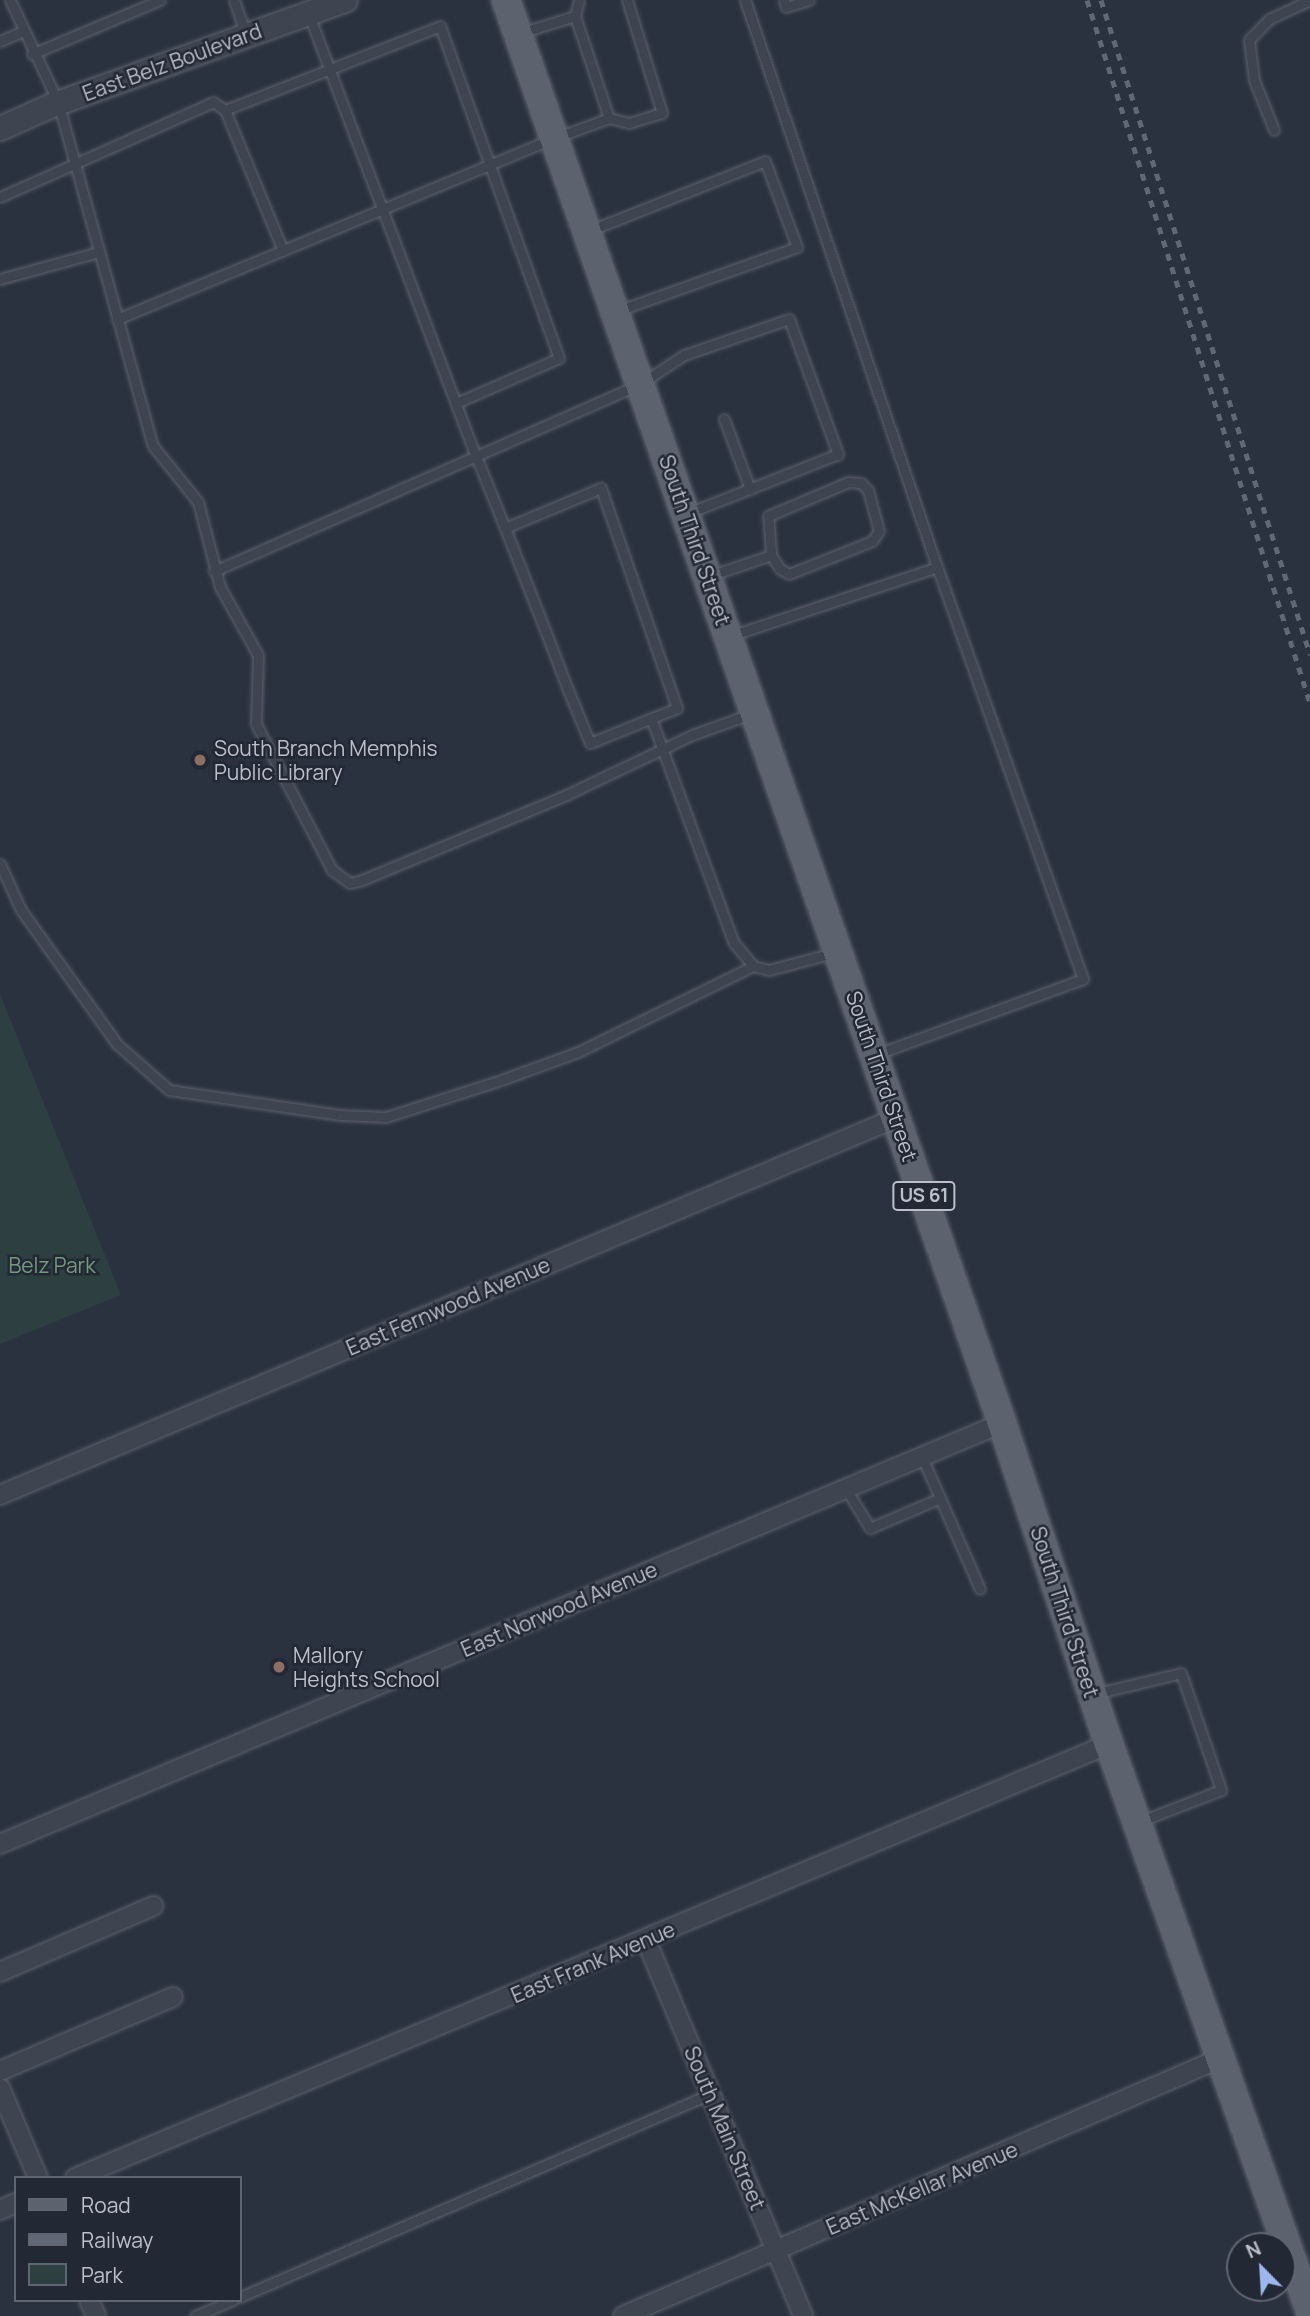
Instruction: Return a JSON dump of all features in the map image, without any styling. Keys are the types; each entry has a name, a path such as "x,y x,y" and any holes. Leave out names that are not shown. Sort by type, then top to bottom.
{"main road":[{"name":"South Third Street","path":"506,0 1002,1423 1109,1744 1310,2311"}],"street":[{"name":"East Belz Boulevard","path":"0,128 58,102 345,0"},
{"name":"East Fernwood Avenue","path":"0,1495 896,1118"},
{"name":"East Norwood Avenue","path":"0,1844 1002,1423"},
{"name":"East Frank Avenue","path":"80,2176 1109,1744"},
{"path":"0,1972 153,1906"},
{"name":"South Main Street","path":"646,1940 803,2316"},
{"path":"0,2071 173,1997"},
{"name":"East McKellar Avenue","path":"623,2316 1221,2058"},
{"path":"0,2088 37,2176"}],"lane":[{"path":"10,0 32,54 58,102 153,446 198,502 214,571 258,655 256,724 332,870 351,883 566,795 663,748 755,712"},
{"path":"32,54 160,0"},
{"path":"234,0 247,35"},
{"path":"579,0 575,16 609,118"},
{"path":"117,319 555,138 609,118 629,123 662,113 627,0"},
{"path":"745,0 937,567 1083,979 874,1055"},
{"path":"784,0 786,7 808,0"},
{"path":"1274,130 1254,80 1249,40 1269,19 1310,0"},
{"path":"308,13 476,456 590,743 677,708 601,488 505,528"},
{"path":"518,34 575,16"},
{"path":"225,110 328,66 440,26 487,165 559,358 456,402"},
{"path":"0,41 23,31"},
{"path":"0,197 214,102 225,110 283,251"},
{"path":"588,231 765,161 797,247 615,311"},
{"path":"0,279 99,252"},
{"path":"214,571 640,384 684,355 789,319 838,454 686,514"},
{"path":"724,419 750,489"},
{"path":"848,482 861,483 868,490 879,531 861,549 789,574 771,555 766,528 768,516 775,509 848,482"},
{"path":"707,576 771,555"},
{"path":"728,636 937,567"},
{"path":"652,718 734,943 753,967"},
{"path":"0,864 21,910 117,1044 169,1090 326,1113 386,1117 578,1052 753,967 769,970 839,952"},
{"path":"922,1457 980,1589"},
{"path":"846,1489 870,1528 940,1498"},
{"path":"1092,1695 1181,1673 1221,1790 1137,1822"},
{"path":"242,2296 710,2094"},
{"path":"195,2316 228,2302"}],"green space":[{"name":"Belz Park","path":"0,994 121,1295 0,1344"}],"railway":[{"path":"1087,0 1310,703"},
{"path":"1101,0 1310,654"}],"place":[{"name":"South Branch Memphis Public Library","path":"200,760"},
{"name":"Mallory Heights School","path":"279,1667"}]}
